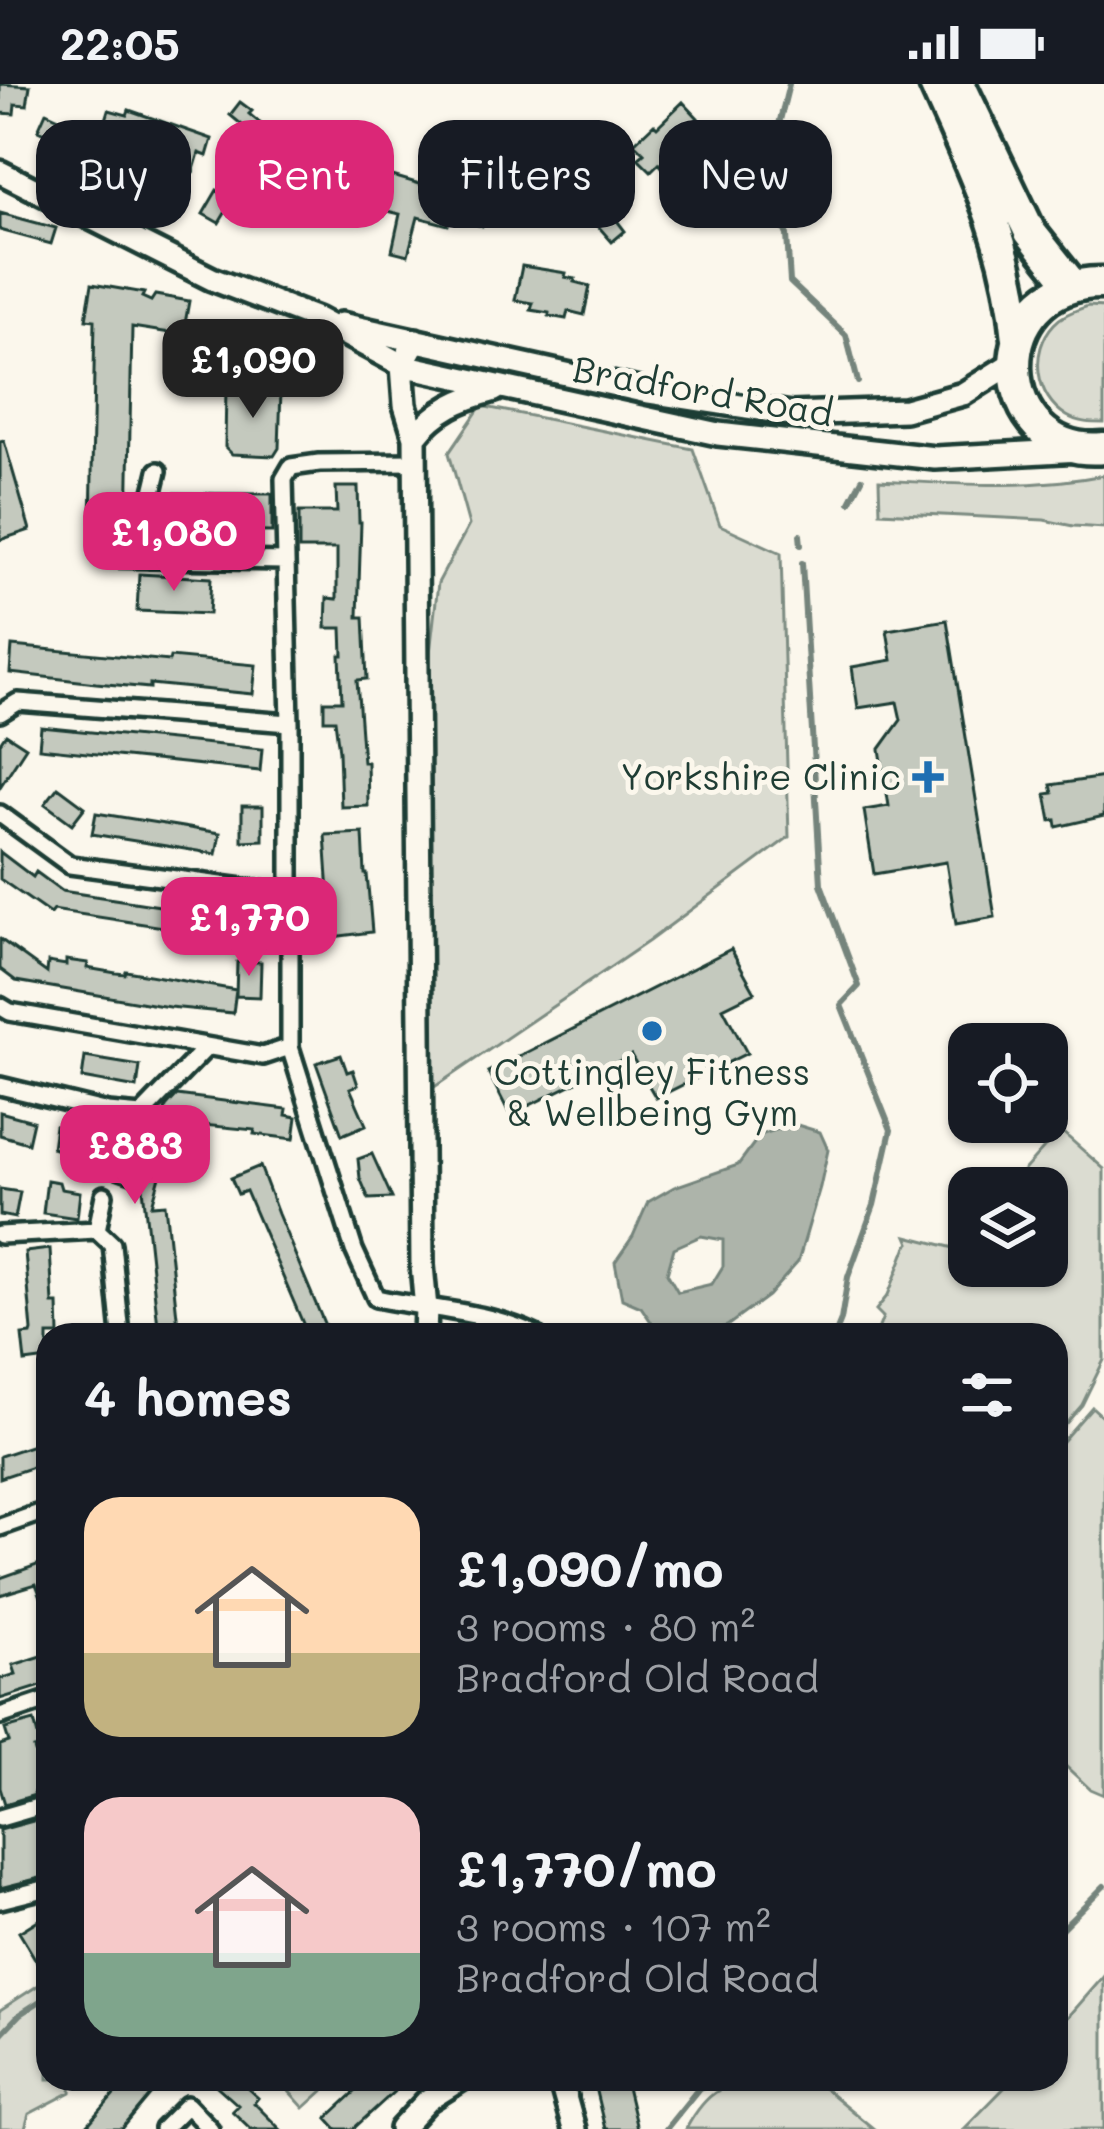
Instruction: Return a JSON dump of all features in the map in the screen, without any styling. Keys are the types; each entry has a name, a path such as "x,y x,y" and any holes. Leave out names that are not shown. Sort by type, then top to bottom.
{"highway":[{"path":"935,84 959,102 1030,232 1089,284"},
{"path":"959,102 1011,282 1016,388 1026,411 1042,428 1065,443 1098,448"},
{"path":"1016,351 1030,316 1049,297 1089,284"}],"main road":[{"name":"Bradford Road","path":"0,172 212,279 317,319 402,365 718,434 935,458 1098,448"},
{"name":"Bradford Road","path":"317,319 643,391 792,414 905,410 964,394 1016,351"},
{"path":"425,1323 415,437 405,405 402,365 421,341 434,373 432,416"},
{"path":"415,437 432,416 462,398 502,388"},
{"path":"401,2129 442,2091"},
{"path":"563,2091 574,2129"}],"street":[{"path":"415,462 291,466 284,479 290,1047 354,1250 376,1298 505,1323"},
{"path":"149,559 150,504 158,471"},
{"path":"104,557 284,561"},
{"path":"0,713 18,702 290,723"},
{"path":"0,814 70,865 289,894"},
{"path":"0,1006 10,1012 263,1056 290,1047"},
{"path":"0,1086 108,1112 141,1115 206,1047"},
{"path":"97,1230 104,1195"},
{"path":"0,1235 97,1230 112,1244 121,1323"},
{"path":"0,1527 36,1514"},
{"path":"0,1716 36,1704"},
{"path":"0,1819 36,1808"},
{"path":"0,1900 36,1891"},
{"path":"163,2129 187,2105 210,2129"}],"shaded area":[{"path":"1088,306 1104,307 1104,423 1076,420 1056,408 1039,373 1041,347 1054,324"},
{"path":"481,406 693,449 720,525 781,553 789,837 649,941 433,1088 429,662 438,583 469,525 449,453"},
{"path":"1104,475 1104,528 1044,520 880,512 879,480 1020,484"},
{"path":"794,1124 820,1132 828,1150 798,1262 768,1296 731,1323 652,1323 641,1307 622,1299 615,1262 648,1202 674,1187 738,1165 760,1135","holes":["701,1236 723,1240 723,1266 712,1284 678,1292 667,1273 674,1248"]},
{"path":"1068,1137 1104,1169 1104,1360 1082,1405 1068,1421 1068,1323 881,1323 883,1317 876,1310 888,1295 910,1243 907,1236 948,1246 948,1287 1068,1287 1068,1167 1027,1167 1048,1143 1068,1143"},
{"path":"1092,1407 1104,1418 1104,1795 1068,1768 1068,1434"},
{"path":"1104,1976 1104,2129 964,2129 1001,2091 1068,2091 1068,2017"},
{"path":"36,1987 36,2091 71,2091 29,2114 25,2129 0,2129 0,2010"},
{"path":"289,2091 323,2091 304,2108"},
{"path":"717,2091 828,2091 874,2129 686,2129"}],"building":[{"path":"0,84 30,86 27,105 15,104 14,114 0,113"},
{"path":"240,102 256,120 236,120 230,115"},
{"path":"683,102 698,118 696,120 664,120"},
{"path":"109,110 127,115 129,110 158,120 106,120"},
{"path":"654,124 659,163 651,171 638,158 644,153 635,142"},
{"path":"191,132 212,139 207,156 199,153 193,173"},
{"path":"394,176 418,184 418,217 408,255 392,251 400,214 394,213"},
{"path":"215,193 215,221 203,214"},
{"path":"0,213 36,223 36,228 56,228 51,244 0,230"},
{"path":"600,228 623,228 625,231 612,242"},
{"path":"522,266 566,273 574,282 590,286 584,315 568,311 566,319 549,316 531,310 533,303 515,300"},
{"path":"92,284 144,293 142,297 151,301 155,295 189,301 183,335 132,327 128,527 91,526 95,320 86,319"},
{"path":"226,387 281,389 279,448 274,456 232,454 225,447"},
{"path":"4,441 30,530 0,540 0,442"},
{"path":"336,487 358,487 358,617 364,617 367,679 357,680 368,806 341,807 335,720 324,720 324,701 342,701 342,628 326,628 327,598 337,599 337,549 299,549 299,512 337,512"},
{"path":"166,493 272,494 272,532 166,530"},
{"path":"139,574 211,578 209,614 137,611"},
{"name":"Yorkshire Clinic","path":"947,620 995,917 956,924 946,862 874,874 864,810 889,806 880,749 901,720 897,702 858,708 852,667 892,660 887,630"},
{"path":"12,646 256,665 253,694 10,673"},
{"path":"41,727 262,749 260,771 39,748"},
{"path":"6,734 26,747 0,787 0,743"},
{"path":"1104,777 1104,816 1057,827 1056,820 1051,821 1046,794 1053,793 1051,785"},
{"path":"58,787 85,807 72,824 45,804"},
{"path":"242,806 263,806 263,840 242,841"},
{"path":"96,813 220,833 216,854 92,834"},
{"path":"363,833 372,932 332,937 325,835"},
{"path":"0,852 62,891 245,919 242,939 53,910 50,914 0,879"},
{"path":"0,939 47,973 48,962 66,965 66,960 88,963 87,968 236,990 233,1013 16,981 0,969"},
{"name":"Cottingley Fitness & Wellbeing Gym","path":"731,949 755,992 723,1008 747,1053 656,1098 631,1055 510,1115 488,1072"},
{"path":"237,962 261,962 260,997 236,996"},
{"path":"341,1055 347,1072 353,1070 358,1085 350,1088 366,1125 342,1135 316,1063"},
{"path":"85,1057 140,1066 137,1088 82,1078"},
{"path":"177,1095 287,1109 286,1115 297,1117 294,1139 192,1124 192,1119 164,1114"},
{"path":"0,1112 33,1121 28,1143 0,1135"},
{"path":"55,1126 165,1158 152,1205 165,1204 178,1323 158,1323 143,1188 95,1171 97,1163 52,1148"},
{"path":"372,1154 392,1198 369,1199 358,1159"},
{"path":"260,1166 324,1323 303,1323 246,1191 238,1194 231,1178"},
{"path":"47,1180 59,1182 61,1189 80,1192 77,1218 43,1213"},
{"path":"0,1189 20,1192 15,1218 0,1215"},
{"path":"50,1249 59,1323 36,1323 36,1361 25,1362 22,1335 32,1331 25,1252"},
{"path":"36,1444 36,1466 0,1478 0,1456"},
{"path":"36,1565 36,1584 0,1595 0,1578"},
{"path":"36,1658 36,1688 0,1699 0,1679 16,1674 13,1665"},
{"path":"34,1721 36,1728 35,1795 5,1804 0,1788 0,1745 9,1742 5,1729"},
{"path":"36,1820 36,1879 0,1888 0,1830"},
{"path":"36,1921 36,1960 19,1932"},
{"path":"117,2091 154,2091 122,2129 84,2129"},
{"path":"222,2091 250,2091 258,2098 254,2103 280,2129 251,2129 232,2111 238,2105"},
{"path":"356,2091 395,2091 353,2129 337,2129 327,2118"},
{"path":"596,2091 628,2091 637,2129 605,2129"}],"waterway":[{"path":"789,84 764,185 787,235 790,282 846,335 858,382"},
{"path":"850,502 862,479"},
{"path":"800,535 801,545"},
{"path":"802,563 821,884 859,986 841,1005 891,1130 874,1205 848,1277 840,1323"},
{"path":"1068,1922 1104,1886"},
{"path":"0,2035 36,2004"},
{"path":"666,2129 697,2091"}],"place":[{"name":"Yorkshire Clinic","path":"928,777"},
{"name":"Cottingley Fitness & Wellbeing Gym","path":"652,1031"}]}
